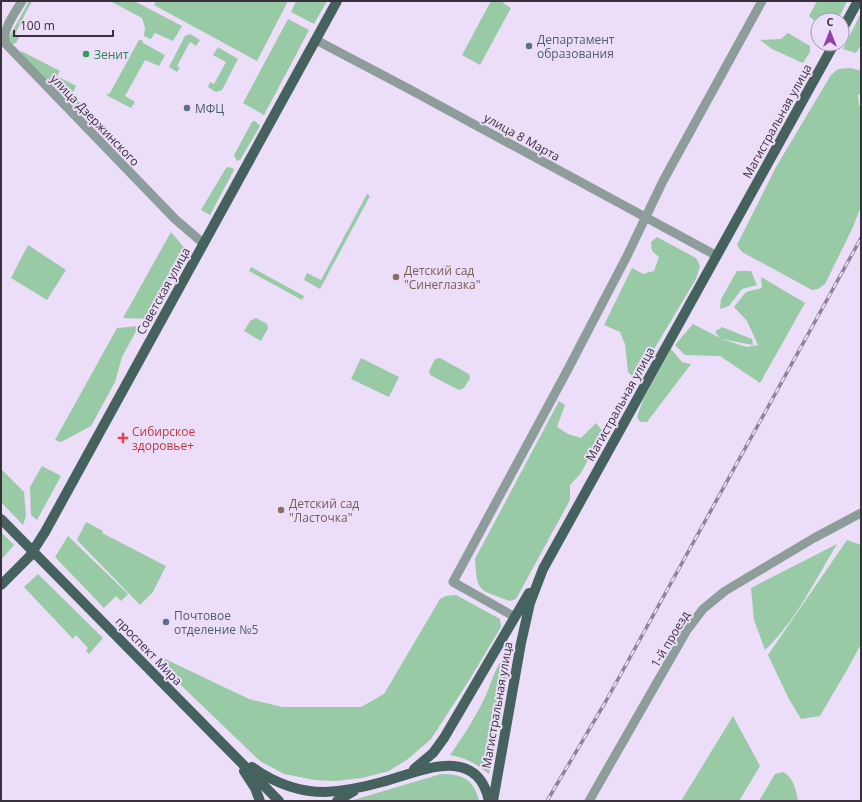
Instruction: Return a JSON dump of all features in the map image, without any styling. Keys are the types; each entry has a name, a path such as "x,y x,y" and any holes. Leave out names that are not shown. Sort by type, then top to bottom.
{"main road":[{"name":"Советская улица","path":"1,585 33,552 46,532 337,1"},
{"path":"850,16 858,1"},
{"name":"Магистральная улица","path":"494,801 521,643 530,603 543,569 830,52"},
{"name":"проспект Мира","path":"1,519 279,801"},
{"path":"407,774 424,761 444,738 543,569"},
{"path":"232,753 265,776 292,787 324,792 367,786"},
{"path":"232,753 255,788 260,801"},
{"path":"337,801 367,786 440,766 460,767 476,775 481,781 489,801"}],"street":[{"name":"улица Дзержинского","path":"22,1 6,30 6,44 166,210 204,244"},
{"path":"515,617 453,582 568,371 646,218 663,181 762,1"},
{"name":"улица 8 Марта","path":"316,40 717,256"},
{"name":"1-й проезд","path":"589,801 687,630 703,609 725,591 814,538 861,513"}],"green space":[{"path":"29,1 32,1 15,34 19,37 16,43 12,44 9,40 10,36"},
{"path":"110,1 134,1 182,26 173,41 155,33 151,39 144,36 145,28 142,18"},
{"path":"156,1 288,1 257,61 154,5"},
{"path":"296,1 327,1 314,24 291,12"},
{"path":"491,1 504,1 503,3 511,8 480,65 462,55"},
{"path":"817,1 847,1 842,12 811,12"},
{"path":"861,13 861,45 856,53 850,51 850,35"},
{"path":"288,19 309,30 264,115 243,103"},
{"path":"788,33 810,46 810,52 803,63 772,49 760,40 781,39"},
{"path":"190,34 200,40 196,46 190,42 177,66 180,68 177,72 169,67 185,36"},
{"path":"139,40 142,40 143,43 165,55 159,66 145,60 125,96 135,102 131,108 106,95 110,93"},
{"path":"218,47 238,59 222,90 216,92 208,87 210,82 214,84 226,62 213,55"},
{"path":"21,51 60,71 57,76 76,86 71,97 89,108 83,117 21,54"},
{"path":"851,68 861,71 861,93 858,95 861,109 861,206 853,227 825,284 818,289 812,290 742,252 737,245 776,167 831,75 838,69"},
{"path":"255,121 260,126 240,160 237,161 234,155 252,122"},
{"path":"229,167 234,169 233,172 210,215 201,210 226,168"},
{"path":"367,194 370,196 320,289 304,280 307,273 321,280"},
{"path":"171,232 186,250 150,319 123,318"},
{"path":"657,237 696,258 700,266 696,279 638,376 631,375 628,372 625,344 620,332 604,325 632,268 643,274 654,271 659,257 652,251 651,242"},
{"path":"28,245 66,270 47,300 11,278"},
{"path":"251,267 304,296 302,300 249,271"},
{"path":"737,271 751,271 757,285 742,289 729,306 720,309 721,299"},
{"path":"761,277 805,303 760,383 720,356 685,355 675,345 693,324 720,338 715,332 722,327 752,339 753,345 721,339 747,347 758,345 747,321 734,307 746,292 762,288"},
{"path":"256,318 267,324 268,328 261,341 244,331 250,321"},
{"path":"139,326 122,357 115,382 91,426 61,442 55,440 117,328"},
{"path":"671,349 682,362 691,364 647,422 640,422 637,417 643,400"},
{"path":"361,358 399,377 389,397 351,379"},
{"path":"440,358 469,374 470,378 464,388 459,390 430,375 429,371 435,359"},
{"path":"559,401 565,405 557,427 568,434 581,438 596,423 603,432 581,473 570,485 570,500 516,599 510,601 482,589 477,579 475,559"},
{"path":"42,466 61,476 37,520 31,515 30,487"},
{"path":"1,469 24,492 26,516 23,525 1,502"},
{"path":"86,522 103,531 102,533 166,566 153,592 140,605 77,540"},
{"path":"1,532 14,545 1,560"},
{"path":"68,536 128,594 121,601 116,596 104,608 55,557"},
{"path":"847,540 861,545 861,644 820,716 801,719 789,699 768,655"},
{"path":"837,544 796,613 776,639 765,650 754,620 751,588"},
{"path":"38,574 103,638 89,654 86,651 88,648 76,635 73,639 24,587"},
{"path":"456,595 500,619 501,627 431,739 408,759 389,771 362,778 335,781 315,780 284,774 260,761 162,667 165,659 249,699 282,707 361,707 384,694 440,599 446,596"},
{"path":"505,656 508,656 510,662 489,774 471,762 450,755 477,712 496,670"},
{"path":"733,716 760,766 739,801 681,801"},
{"path":"783,772 792,781 798,801 759,801 775,774"},
{"path":"441,774 455,775 466,779 474,788 479,801 350,801"}],"railway":[{"path":"547,801 606,701 861,238"}],"place":[{"name":"Департамент образования","path":"529,46"},
{"name":"Зенит","path":"86,54"},
{"name":"МФЦ","path":"187,108"},
{"name":"Детский сад \"Синеглазка\"","path":"396,277"},
{"name":"Сибирское здоровье+","path":"123,438"},
{"name":"Детский сад \"Ласточка\"","path":"281,510"},
{"name":"Почтовое отделение №5","path":"166,622"}]}
